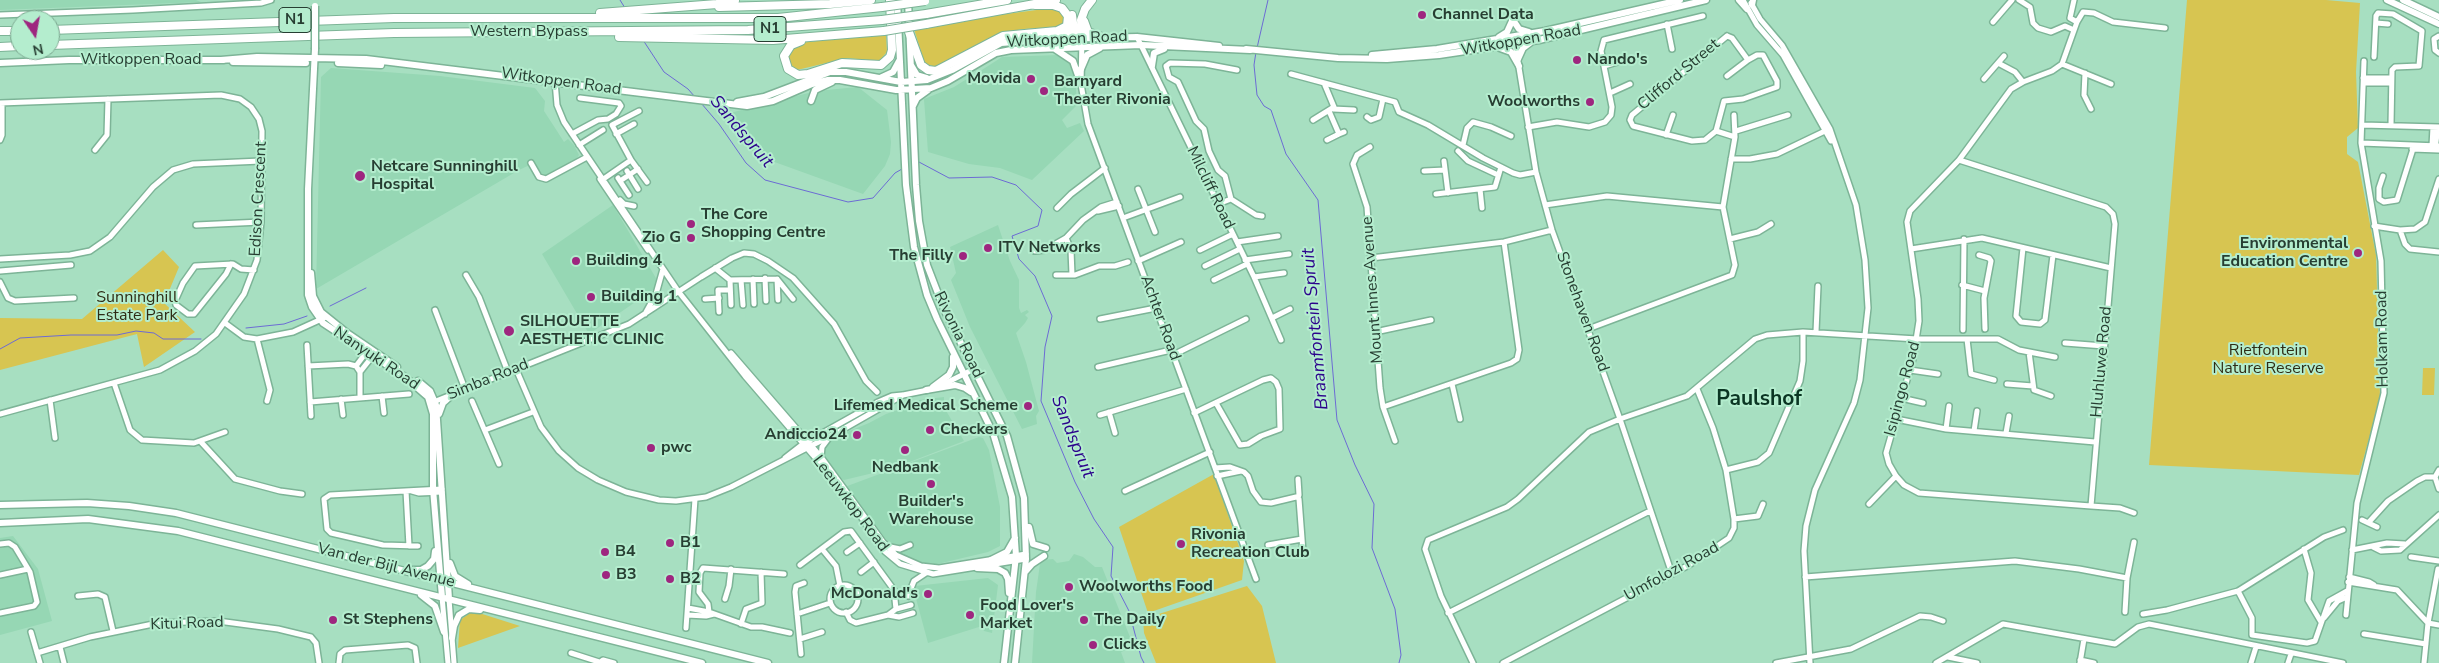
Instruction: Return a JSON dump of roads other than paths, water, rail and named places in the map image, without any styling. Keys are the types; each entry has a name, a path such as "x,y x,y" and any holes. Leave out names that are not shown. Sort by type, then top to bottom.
{"highway":[{"path":"650,13 685,6 735,0"},
{"path":"685,6 810,5 871,0"},
{"path":"813,37 794,43 788,48 784,61 792,73 808,74 842,63 881,65 890,57 892,50 890,0"},
{"name":"N1","path":"659,35 882,20 1007,0"},
{"path":"659,35 773,40 884,31 1056,0"},
{"path":"1078,38 1085,9 1092,0"},
{"name":"N1","path":"650,13 778,18 882,8 928,1"},
{"path":"1035,6 1059,3 1069,10 1078,38"},
{"path":"909,32 921,65 930,71 939,70 1003,36 1057,31 1066,27 1068,18 1062,8 1054,5 1025,6"},
{"path":"1085,9 1086,30 1102,37"},
{"name":"Western Bypass","path":"60,30 265,20 540,18 650,13"},
{"path":"1035,40 1066,34 1072,29 1073,20"},
{"name":"Western Bypass","path":"60,45 394,33 538,33 567,36 659,35"}],"main road":[{"name":"Rivonia Road","path":"897,0 906,185 919,270 944,336 985,415 1009,479 1016,537 1016,558 1004,663"},
{"name":"Rivonia Road","path":"908,0 910,82 916,185 922,239 932,282 1007,436 1022,486 1026,556 1015,663"},
{"name":"Witkoppen Road","path":"718,102 755,99 827,73 846,72 901,82 932,78 952,70 1000,43 1078,38 1137,37 1275,53 1333,57 1404,58 1490,48 1545,31 1680,0"},
{"name":"Witkoppen Road","path":"1333,57 1405,53 1486,42 1539,40 1706,0"},
{"path":"1739,0 1751,4"},
{"path":"2387,0 2439,24"},
{"path":"2403,0 2439,17"},
{"name":"Nanyuki Road","path":"314,3 316,58 312,164 311,275 314,300 323,319 425,386 433,402 438,420 448,582 445,598"},
{"path":"1486,42 1506,33 1512,19 1522,31 1545,31"},
{"path":"1519,63 1525,46 1539,40"},
{"path":"1081,69 1083,60 1089,54 1098,49 1116,45"},
{"name":"Witkoppen Road","path":"0,63 69,60 222,60 237,62 316,58 366,59 747,106 789,95 816,82 840,80 902,90 931,88 948,81 998,52 1015,49 1080,49 1116,45 1141,45 1252,51"},
{"path":"1054,48 1073,61 1081,84"},
{"path":"1152,66 1152,56 1155,51 1185,48"},
{"path":"1490,48 1508,50 1519,63"},
{"path":"876,78 893,72 900,55"},
{"path":"910,62 917,75 932,78"},
{"path":"811,101 813,92 817,88 840,80"},
{"path":"912,110 917,98 931,88"},
{"path":"926,390 943,382 952,371 953,358 944,336"},
{"path":"926,390 951,385 962,386 971,392 985,415"},
{"path":"438,420 442,405 453,394"},
{"name":"Nanyuki Road","path":"433,402 433,491 440,580 445,598"},
{"name":"Van der Bijl Avenue","path":"0,505 87,503 148,508 197,518 768,663"},
{"name":"Van der Bijl Avenue","path":"0,522 63,519 113,521 157,527 404,587 702,663"},
{"path":"1025,520 1033,544 1046,548"},
{"path":"386,566 415,570 426,568 434,556 436,535"},
{"path":"991,560 1007,552 1016,537"},
{"path":"446,555 458,579 494,594"},
{"path":"1024,573 1032,564 1044,556"},
{"path":"977,568 998,569 1007,576 1010,620"},
{"path":"404,587 423,595 433,603 444,632"},
{"path":"452,638 457,618 469,609 528,619"}],"street":[{"path":"0,15 133,10 271,0"},
{"path":"1743,0 1751,4 1757,25 1783,54 1827,130 1851,187 1863,240 1867,288 1866,335 1858,392 1818,484 1808,515 1805,539 1805,577 1810,663"},
{"path":"1993,22 2012,0"},
{"path":"2019,0 2030,7 2034,24 2038,28 2051,32 2065,26 2074,30"},
{"path":"2074,0 2070,18 2077,22"},
{"path":"2111,84 2062,64 2080,15 2087,11 2113,22 2165,28"},
{"path":"2374,57 2377,14 2389,13 2422,31 2419,66 2394,68 2391,80 2391,125"},
{"path":"1528,127 1557,122 1589,126 1600,124 1611,115 1610,93 1600,47 1604,40 1703,16"},
{"path":"2376,23 2388,24"},
{"path":"1667,24 1672,49"},
{"name":"Clifford Street","path":"1716,131 1701,141 1636,127 1631,123 1630,118 1722,38 1727,36 1732,38 1748,60"},
{"path":"2439,36 2434,39 2435,50 2439,53"},
{"name":"Milcliff Road","path":"1137,37 1254,277 1281,340"},
{"name":"Achter Road","path":"1078,38 1081,84 1086,115 1256,579"},
{"name":"Stonehaven Road","path":"1515,40 1536,172 1552,230 1620,419 1672,574"},
{"path":"1727,76 1748,60 1757,55 1763,56 1777,81 1777,87 1743,99 1724,101 1716,131 1735,134 1788,115"},
{"path":"1984,79 2004,56"},
{"path":"1604,66 1621,61"},
{"name":"Holkam Road","path":"2346,615 2357,503 2384,393 2382,277 2362,145 2364,62"},
{"path":"1238,70 1205,64 1170,63 1166,66 1169,77 1178,82 1196,121 1204,129 1210,153 1218,170 1224,176 1231,199 1256,215 1262,216"},
{"path":"1998,63 2015,72 2023,82"},
{"name":"Isipingo Road","path":"2062,64 2052,71 2023,82 2007,94 1959,160 1910,211 1907,222 1919,309 1917,339 1886,453 1888,464 1896,476 1912,490 1926,494 2120,508 2134,513"},
{"path":"2084,73 2084,95 2090,109"},
{"path":"1291,74 1395,102 1401,113 1428,124 1501,167 1520,175 1536,172"},
{"path":"2364,81 2391,80"},
{"name":"Leeuwkop Road","path":"555,81 557,105 572,134 636,235 652,252"},
{"path":"1324,83 1331,110 1341,133 1327,140"},
{"path":"1610,93 1630,84"},
{"name":"Edison Crescent","path":"0,414 152,372 176,363 204,344 225,323 244,294 254,270 259,244 261,161 261,124 251,107 240,99 221,94 1,103"},
{"path":"572,134 596,122 608,119 616,114 620,106 619,103 580,98"},
{"path":"1367,117 1371,120 1379,117 1383,98"},
{"path":"95,150 107,135 108,99"},
{"path":"0,140 2,135 1,103"},
{"path":"1313,120 1331,110 1354,110"},
{"path":"639,111 612,125 631,160 647,182"},
{"path":"1666,134 1673,115"},
{"path":"1588,329 1732,275 1735,265 1723,207 1735,134 1734,115"},
{"path":"1463,145 1468,125 1473,122 1491,127 1511,136"},
{"path":"616,134 634,124"},
{"path":"2362,125 2437,127 2435,148"},
{"path":"579,145 604,130"},
{"path":"1731,159 1750,159 1777,154 1827,130"},
{"path":"2362,145 2435,148"},
{"path":"2362,145 2413,149 2435,148"},
{"name":"Mount Innes Avenue","path":"1370,147 1357,155 1353,164 1367,207 1375,332 1384,407 1394,441"},
{"path":"2383,176 2379,188 2379,199 2384,202 2397,200 2413,149"},
{"path":"1458,152 1468,161 1498,175"},
{"path":"531,163 539,177 546,179 587,157"},
{"path":"602,179 631,160"},
{"name":"Hluhluwe Road","path":"1959,160 2106,207 2114,218 2091,506"},
{"path":"0,259 70,255 90,251 110,237 153,187 173,170 193,164 261,161"},
{"path":"1444,161 1448,192"},
{"path":"1436,194 1495,187 1501,167"},
{"path":"629,195 619,179 638,168"},
{"path":"1058,208 1071,194 1105,168"},
{"path":"1424,171 1445,170"},
{"path":"628,173 638,189"},
{"name":"Leeuwkop Road","path":"602,179 610,188 678,291 746,376 807,445 856,509 882,550 900,564 926,573 939,574 977,568 1026,556"},
{"path":"2374,226 2400,230 2415,229 2425,222 2439,179"},
{"path":"610,188 624,204 634,206"},
{"path":"1138,189 1155,232"},
{"path":"1480,189 1482,208"},
{"path":"1545,205 1607,196 1723,207"},
{"path":"1123,218 1180,197"},
{"path":"1218,204 1231,199"},
{"path":"1036,250 1043,251 1066,238 1083,220 1101,207 1118,204"},
{"path":"196,225 260,222"},
{"path":"1730,239 1758,232 1771,224"},
{"path":"1371,258 1504,242 1552,230"},
{"path":"2400,230 2405,244 2410,249 2439,252"},
{"path":"1200,250 1233,234"},
{"path":"1237,242 1278,236"},
{"path":"1066,238 1071,250 1072,275"},
{"path":"1911,249 1964,239 1982,238 2111,268"},
{"path":"1963,330 1964,239"},
{"path":"1138,261 1181,242"},
{"path":"1384,407 1511,363 1519,356 1504,242"},
{"path":"2023,248 2016,316 2021,322 2040,324 2045,320 2053,255"},
{"path":"1205,266 1240,249"},
{"name":"Simba Road","path":"433,402 623,327 644,316 678,291 715,268 737,255 747,253 758,256 784,271 834,324 866,381 877,392"},
{"path":"1214,280 1246,262 1289,254"},
{"path":"1980,255 1989,258 1991,261 1985,291 1985,329"},
{"path":"1056,275 1072,275 1099,266 1115,266 1128,262"},
{"path":"231,264 226,274 196,312 190,314 176,305 175,300 192,268 203,264 231,264 237,264 244,270 254,270"},
{"path":"0,271 71,266"},
{"path":"715,268 730,280 777,279 790,292 793,299"},
{"path":"644,316 656,294 664,269"},
{"path":"1254,277 1284,273"},
{"path":"466,276 479,297 508,372"},
{"path":"765,278 766,301"},
{"path":"753,279 754,304"},
{"path":"777,279 778,300"},
{"path":"730,280 731,305"},
{"path":"741,280 743,305"},
{"path":"0,282 6,295 11,300 74,298"},
{"path":"1962,285 1985,291"},
{"path":"1816,332 1818,286"},
{"path":"719,312 718,290 730,290"},
{"path":"705,299 719,298"},
{"path":"1100,319 1156,308"},
{"path":"1272,318 1290,309"},
{"path":"435,310 465,389"},
{"path":"225,323 244,337 258,339 293,332 323,319"},
{"path":"1098,367 1172,352 1246,319"},
{"path":"1375,332 1431,320"},
{"path":"1726,470 1758,462 1769,453 1800,381 1804,362 1803,332"},
{"path":"1473,663 1448,613 1425,546 1428,540 1438,534 1513,503 1582,437 1620,419 1680,399 1697,389 1744,346 1755,339 1775,334 1816,332 1917,339 2004,341 2015,348 2055,357"},
{"path":"258,339 270,386 267,401"},
{"path":"1968,339 1971,374 1994,380"},
{"path":"2065,343 2104,346"},
{"path":"307,345 311,416"},
{"path":"356,366 369,349"},
{"path":"2029,352 2033,386 2036,392 2051,396"},
{"path":"360,372 375,354"},
{"path":"308,366 348,364 356,366 360,372 360,398"},
{"path":"516,369 541,427 559,451 578,468 598,480 648,498 676,501 694,499 731,486 785,458 885,399 926,390 974,369"},
{"path":"1910,370 1938,374"},
{"path":"1194,413 1263,380 1271,378 1276,382 1279,389 1280,429 1261,436 1248,444 1240,445 1216,403"},
{"path":"114,383 128,426 138,438 148,442 201,442 225,432"},
{"path":"1452,384 1460,419"},
{"path":"2007,384 2033,386"},
{"path":"1100,415 1186,389"},
{"path":"1697,389 1714,428 1726,470 1734,519 1758,516 1763,504"},
{"path":"310,402 409,394"},
{"path":"807,445 832,435 903,395"},
{"path":"382,396 384,413"},
{"path":"1901,398 1923,403"},
{"path":"341,399 343,415"},
{"path":"50,400 55,438"},
{"path":"472,401 499,464"},
{"path":"1946,429 1948,406"},
{"path":"1974,431 1977,411"},
{"path":"484,430 533,412"},
{"path":"1109,412 1115,433"},
{"path":"2006,434 2009,416"},
{"path":"1896,419 1946,429 2095,442"},
{"path":"821,457 824,444 832,435"},
{"path":"201,442 235,479 280,491 302,494"},
{"name":"Leeuwkop Road","path":"807,445 821,457 886,546 903,559 930,568 946,568 991,560 1016,558"},
{"path":"1125,491 1210,452"},
{"path":"1215,468 1241,470 1248,476 1253,491 1261,502 1271,503 1298,497"},
{"path":"1217,476 1241,470"},
{"path":"2439,470 2435,477 2439,489"},
{"path":"1870,504 1896,476"},
{"path":"2369,522 2388,501 2417,481 2425,477 2435,477"},
{"path":"1298,479 1303,552"},
{"path":"418,546 384,545 329,532 324,502 326,497 330,494 409,491 419,493 442,490"},
{"path":"409,491 409,546"},
{"path":"686,628 694,499"},
{"path":"1448,613 1650,511"},
{"path":"2352,550 2387,543 2405,544 2439,514"},
{"name":"Umfolozi Road","path":"1503,663 1672,574 1726,541 1733,532 1734,519"},
{"path":"2362,520 2376,527"},
{"path":"2143,614 2167,610 2238,591 2324,537 2343,530"},
{"path":"800,565 846,531 851,531 894,590 896,609"},
{"path":"1268,545 1302,539"},
{"path":"2125,612 2127,578 2134,542"},
{"path":"0,544 9,543 13,545 28,569 37,603 0,613"},
{"path":"848,552 860,543"},
{"path":"886,546 900,548 910,545"},
{"path":"822,549 836,566 840,586"},
{"path":"2304,549 2311,573 2308,600 2321,622"},
{"path":"2411,557 2439,561"},
{"path":"1805,577 2015,561 2079,569 2127,578"},
{"path":"861,572 874,562"},
{"path":"711,613 708,604 699,592 702,569 707,567 784,574"},
{"path":"0,575 28,569"},
{"path":"725,599 730,586 731,569"},
{"path":"2424,663 2428,622 2438,569"},
{"path":"741,624 746,609 762,603 761,572"},
{"path":"908,596 914,581 926,573"},
{"path":"2349,578 2363,577 2365,581 2374,586"},
{"path":"2349,578 2374,586 2396,590 2428,622 2439,624"},
{"path":"801,654 795,588 804,583"},
{"path":"840,586 849,586 857,596 854,608 846,612 838,612 830,603 832,592 840,586"},
{"path":"2238,591 2252,618 2252,635 2312,643 2315,640 2321,622 2338,601 2347,594"},
{"path":"78,596 98,594 105,597 113,631"},
{"name":"Nanyuki Road","path":"445,598 444,632 448,663"},
{"name":"Nanyuki Road","path":"445,598 454,663"},
{"path":"797,614 830,603"},
{"path":"846,612 850,620 856,623 888,615 896,609 911,605"},
{"path":"687,612 711,613 741,624 790,633"},
{"path":"888,615 899,617 913,613"},
{"path":"1776,663 1852,649 1915,618 1926,616 1942,621"},
{"name":"Kitui Road","path":"38,653 113,631 166,622 228,622 303,634 315,640 319,663"},
{"path":"1936,663 2003,624 2115,644 2138,627 2149,624 2343,663"},
{"path":"31,632 40,663"},
{"path":"800,639 822,632"},
{"path":"2364,634 2426,644"},
{"path":"2084,639 2080,662 2094,663"},
{"path":"339,663 340,654 345,650 408,644 415,648 417,663"},
{"path":"2252,663 2256,646"},
{"path":"60,647 64,663"},
{"path":"571,653 599,663 603,660 614,663"},
{"path":"2288,663 2291,654"},
{"path":"1947,657 1977,663"}],"waterway":[{"name":"Sandspruit","path":"620,0 625,8"},
{"name":"Braamfontein Spruit","path":"1257,48 1268,0"},
{"name":"Sandspruit","path":"643,40 664,72 688,89 695,97"},
{"name":"Braamfontein Spruit","path":"1256,52 1254,65 1257,95 1264,106 1271,110 1286,154 1318,200 1337,420 1355,465 1374,504 1372,548 1395,609 1401,655 1399,663"},
{"name":"Sandspruit","path":"701,103 719,124 746,163 765,180 848,202 873,198 895,173 902,169"},
{"name":"Sandspruit","path":"919,162 949,178 992,177 1016,185 1042,210 1038,226 1012,236 1019,259 1035,276 1052,316 1045,347 1041,401 1075,482 1094,519 1113,547 1111,576 1129,611 1144,663"},
{"path":"330,306 366,288"},
{"path":"246,328 284,324 307,316"},
{"path":"0,349 20,338 117,335 136,331 154,333 163,339 201,339"}],"place":[{"name":"Channel Data","path":"1422,15"},
{"name":"Nando's","path":"1577,60"},
{"name":"Movida","path":"1031,79"},
{"name":"Barnyard Theater Rivonia","path":"1044,91"},
{"name":"Woolworths","path":"1590,102"},
{"name":"Netcare Sunninghill Hospital","path":"360,176"},
{"name":"The Core Shopping Centre","path":"691,224"},
{"name":"Zio G","path":"691,238"},
{"name":"ITV Networks","path":"988,248"},
{"name":"Environmental Education Centre","path":"2358,253"},
{"name":"The Filly","path":"963,256"},
{"name":"Building 4","path":"576,261"},
{"name":"Building 1","path":"591,297"},
{"name":"SILHOUETTE AESTHETIC CLINIC","path":"509,331"},
{"name":"Lifemed Medical Scheme","path":"1028,406"},
{"name":"Checkers","path":"930,430"},
{"name":"Andiccio24","path":"857,435"},
{"name":"pwc","path":"651,448"},
{"name":"Nedbank","path":"905,450"},
{"name":"Builder's Warehouse","path":"931,484"},
{"name":"B1","path":"670,543"},
{"name":"Rivonia Recreation Club","path":"1181,544"},
{"name":"B4","path":"605,552"},
{"name":"B3","path":"606,575"},
{"name":"B2","path":"670,579"},
{"name":"Woolworths Food","path":"1069,587"},
{"name":"McDonald's","path":"928,594"},
{"name":"Food Lover's Market","path":"970,615"},
{"name":"St Stephens","path":"333,620"},
{"name":"The Daily","path":"1084,620"},
{"name":"Clicks","path":"1093,645"}],"district":[{"name":"Paulshof","path":"1759,400"}],"park label":[{"name":"Sunninghill Estate Park","path":"137,307"},
{"name":"Rietfontein Nature Reserve","path":"2268,360"}]}
